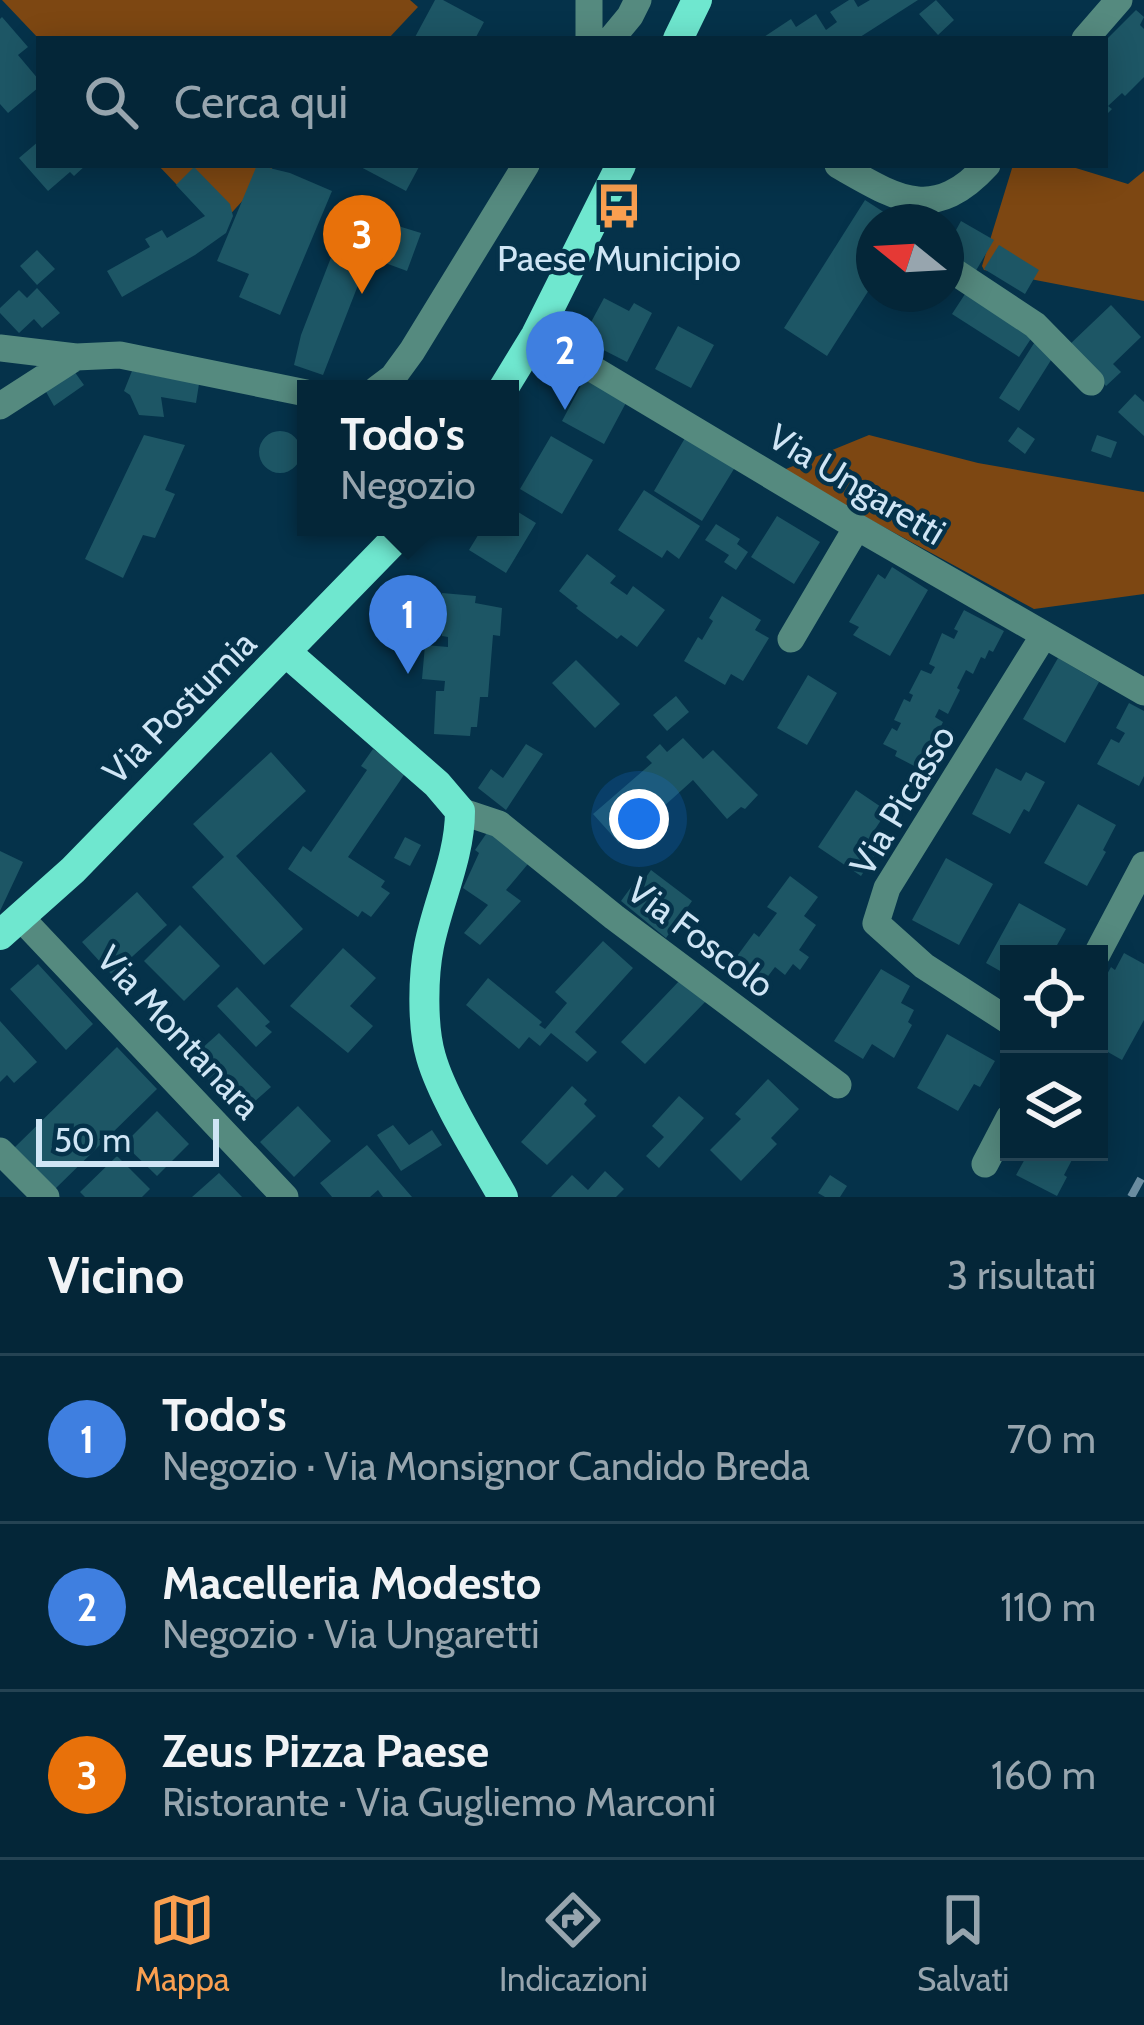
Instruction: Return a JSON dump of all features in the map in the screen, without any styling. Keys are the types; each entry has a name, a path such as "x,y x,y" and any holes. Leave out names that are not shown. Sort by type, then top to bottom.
{"main road":[{"path":"680,36 690,1"},
{"path":"508,380 620,168"},
{"name":"Via Postumia","path":"10,926 73,870 398,536"},
{"path":"287,653 424,773 460,811 454,857 428,948 425,1013 430,1056 503,1197"}],"street":[{"path":"589,0 589,36"},
{"path":"1088,36 1119,0"},
{"path":"388,380 412,351 524,168"},
{"path":"843,168 900,204"},
{"path":"928,204 961,190 984,168"},
{"path":"964,278 1035,325 1091,382"},
{"name":"Via Ungaretti","path":"536,335 1144,692"},
{"path":"0,348 76,357 120,356 297,391"},
{"path":"0,406 76,357"},
{"path":"791,639 857,527"},
{"name":"Via Picasso","path":"1000,1015 924,966 876,923 887,888 1044,635"},
{"name":"Via Foscolo","path":"460,811 499,824 838,1085"},
{"path":"1101,945 1144,866"},
{"name":"Via Montanara","path":"10,926 285,1197"},
{"path":"985,1164 1000,1135"},
{"path":"0,1151 46,1197"}],"shaded area":[{"path":"2,0 410,0 418,7 391,36 36,36"},
{"path":"161,168 272,168 215,231 216,226"},
{"path":"1012,168 1076,168 1128,184 1144,171 1144,301 982,266"},
{"path":"869,435 978,463 1144,492 1144,594 1034,609 781,471"}],"building":[{"path":"435,0 484,22 477,36 416,36"},
{"path":"849,0 858,7 870,0 918,0 862,36 766,36 791,19 796,27 816,14 826,30 837,22 830,12"},
{"path":"936,0 954,20 938,35 919,14"},
{"path":"1136,10 1144,17 1140,25 1144,29 1144,77 1108,106 1108,38"},
{"path":"0,19 28,47 18,55 36,76 36,90 8,113 0,104"},
{"path":"36,144 36,168 83,168 74,176 70,172 48,191 19,158"},
{"path":"195,168 230,204 233,216 226,233 122,297 107,271 150,247 145,239 162,230 167,238 205,216 176,185"},
{"path":"256,168 290,173 332,191 280,315 239,297 249,274 217,261"},
{"path":"363,168 418,168 406,191"},
{"path":"349,211 421,233 407,271 369,257 323,375 294,365"},
{"path":"856,214 856,310 827,356 784,328"},
{"path":"964,223 994,240 974,274 964,268"},
{"path":"999,245 1039,270 1025,294 984,269"},
{"path":"37,250 55,269 37,285 20,266"},
{"path":"37,288 60,313 42,328 34,319 19,333 0,308 19,290 27,298"},
{"path":"967,291 1034,334 1019,357 952,314 964,312"},
{"path":"604,298 629,311 634,303 652,313 627,362 582,339"},
{"path":"1111,305 1141,337 1113,364 1121,372 1106,386 1068,346"},
{"path":"678,326 714,345 691,388 655,369"},
{"path":"1038,337 1058,349 1019,411 999,398"},
{"path":"74,371 84,385 54,406 45,390"},
{"path":"132,371 199,384 196,403 161,397 164,417 139,415 124,391"},
{"path":"586,376 628,399 604,444 562,421"},
{"path":"1135,394 1144,402 1144,436 1118,412"},
{"path":"1018,427 1035,439 1025,454 1008,441"},
{"path":"280,431 295,437 295,467 280,473 265,467 259,452 265,437"},
{"path":"144,435 185,445 165,490 175,494 155,538 143,535 123,578 85,559"},
{"path":"1097,435 1117,442 1111,458 1091,451"},
{"path":"551,436 593,460 562,514 520,489"},
{"path":"685,438 737,464 702,521 654,491"},
{"path":"644,490 700,526 679,559 667,550 662,558 618,530"},
{"path":"519,513 536,523 506,573 469,550 478,536 519,536"},
{"path":"777,516 820,542 794,584 751,557"},
{"path":"716,524 740,539 737,544 748,552 736,570 724,562 729,555 705,540"},
{"path":"587,554 616,576 610,583 627,595 633,586 665,610 637,647 621,635 617,639 559,591"},
{"path":"892,567 928,590 890,656 853,635 859,627 849,622 878,574 885,579"},
{"path":"442,593 476,596 475,603 502,608 500,636 493,635 488,697 480,697 477,727 471,727 470,736 434,734 436,691 444,691 445,681 422,679 425,645 448,647 448,637 442,636"},
{"path":"722,596 761,620 755,630 769,638 743,681 731,674 725,685 684,661 698,637 702,640"},
{"path":"964,610 1004,631 973,674 966,670 948,714 939,709 935,717 943,722 920,769 883,744 892,728 897,731 901,723 894,720 904,699 910,702 913,695 909,693 921,670 931,674 935,667 929,664 942,633 954,639"},
{"path":"1058,658 1099,682 1065,743 1023,719"},
{"path":"576,660 620,704 595,728 552,683"},
{"path":"808,675 837,693 807,745 777,728"},
{"path":"676,696 689,712 667,731 653,715"},
{"path":"1129,703 1144,711 1144,776 1139,786 1097,764 1111,739 1119,743 1125,733 1116,728"},
{"path":"683,738 703,759 713,750 758,795 727,819 693,780 637,836 632,831 619,843 593,814 652,763 646,757 660,744 667,752"},
{"path":"526,744 543,754 506,810 478,788 491,769 503,778"},
{"path":"373,749 406,772 348,857 385,881 381,887 390,893 371,917 362,911 358,917 288,869 303,846 311,852 367,770 361,766"},
{"path":"271,752 306,791 236,856 303,929 264,965 192,887 224,857 193,824"},
{"path":"996,768 1021,781 1026,772 1045,782 1010,834 972,814"},
{"path":"856,790 887,811 859,846 874,856 861,876 818,847"},
{"path":"1078,804 1116,825 1087,886 1044,863"},
{"path":"493,824 533,858 506,890 521,901 480,945 464,933 488,905 463,888 479,853 475,850"},
{"path":"405,837 421,845 410,866 394,858"},
{"path":"0,851 23,862 0,911"},
{"path":"946,858 993,884 959,945 912,920"},
{"path":"651,870 692,901 666,938 621,901 637,879 642,883"},
{"path":"790,876 818,897 804,916 816,925 799,950 809,957 800,970 793,964 785,975 775,967 762,984 732,963 754,933 759,937 777,913 767,907"},
{"path":"137,892 167,925 112,975 82,942"},
{"path":"1019,903 1066,929 1057,945 1000,945 1000,971 986,963"},
{"path":"180,925 220,966 184,1001 144,961"},
{"path":"603,941 633,968 575,1032 597,1052 587,1062 551,1033 540,1046 529,1037 519,1049 466,1005 488,978 545,1029 567,1003 555,992"},
{"path":"343,948 376,978 350,1006 373,1026 348,1053 290,1006"},
{"path":"1124,953 1144,964 1144,1020 1122,1060 1108,1052 1108,972 1111,967 1115,970"},
{"path":"38,964 93,1024 66,1050 10,989"},
{"path":"881,969 910,986 901,1003 914,1010 908,1022 912,1025 894,1058 872,1044 863,1059 834,1041"},
{"path":"682,978 706,1001 645,1064 621,1042"},
{"path":"237,987 270,1022 265,1026 272,1032 256,1047 217,1006"},
{"path":"0,1021 37,1062 14,1083 7,1075 0,1082"},
{"path":"219,1033 271,1087 239,1115 190,1059"},
{"path":"947,1034 995,1061 958,1111 917,1088"},
{"path":"117,1047 157,1089 54,1190 14,1148"},
{"path":"768,1079 799,1109 771,1138 777,1144 741,1181 710,1150 741,1119 735,1114"},
{"path":"572,1086 596,1116 547,1165 521,1142"},
{"path":"679,1096 704,1118 659,1168 646,1156 664,1137 652,1126"},
{"path":"298,1106 331,1141 294,1177 260,1142"},
{"path":"157,1111 189,1144 157,1176 124,1144"},
{"path":"393,1125 409,1145 432,1130 442,1145 401,1171 377,1135"},
{"path":"367,1145 412,1197 383,1197 378,1190 370,1197 332,1197 320,1183"},
{"path":"117,1156 150,1189 142,1197 85,1197 80,1192"},
{"path":"1024,1161 1071,1161 1057,1196 1016,1175"},
{"path":"605,1171 624,1189 616,1197 551,1197 572,1175 588,1190"},
{"path":"219,1173 242,1197 192,1197"},
{"path":"830,1175 847,1186 840,1197 818,1193"}],"railway":[{"path":"1131,1197 1144,1173"}],"place":[{"name":"Paese Municipio","path":"619,206"},
{"name":"Zeus Pizza Paese","path":"362,294"},
{"name":"Macelleria Modesto","path":"565,410"},
{"name":"Todo's","path":"408,674"}]}
